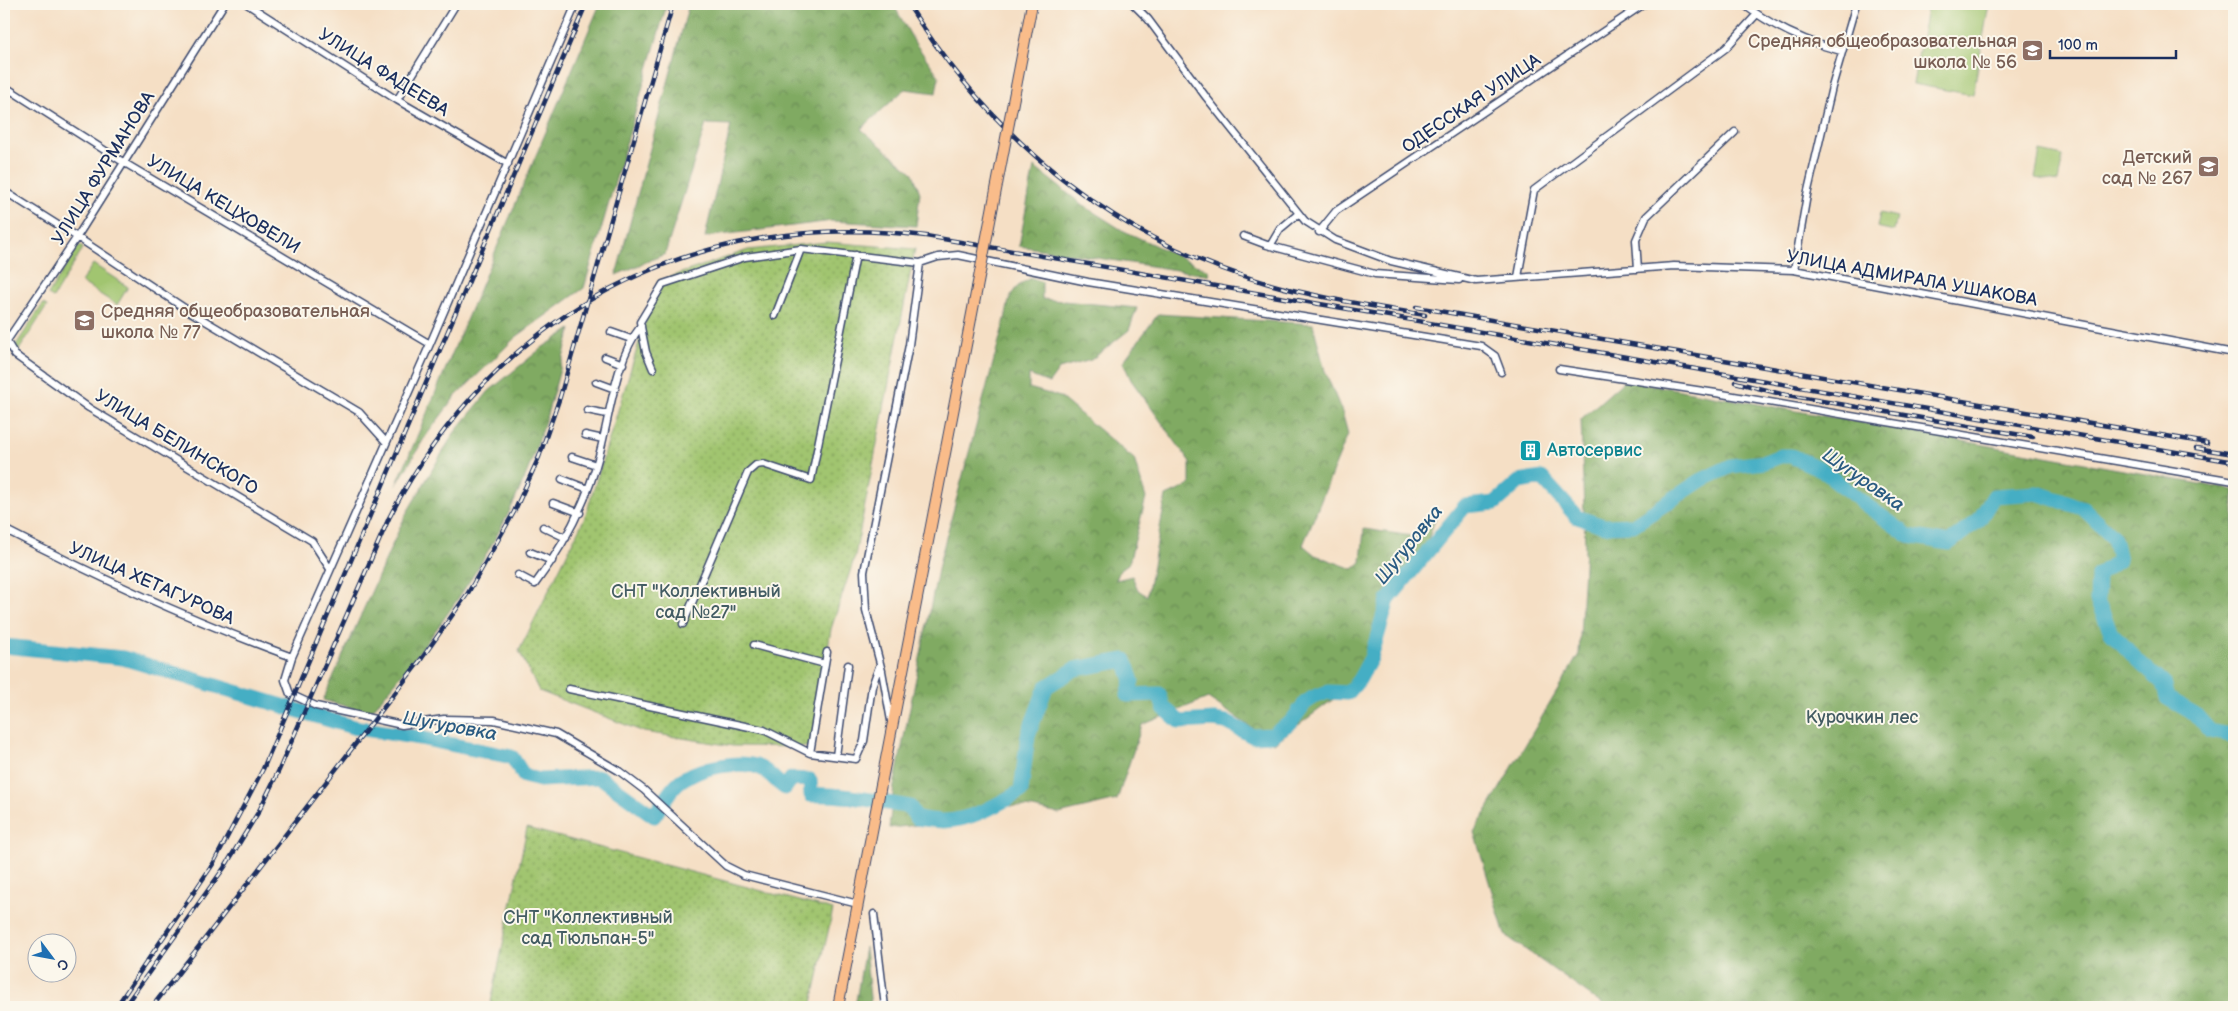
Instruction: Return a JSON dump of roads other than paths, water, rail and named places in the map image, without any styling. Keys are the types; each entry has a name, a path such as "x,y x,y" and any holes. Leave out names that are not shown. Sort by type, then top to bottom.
{"main road":[{"path":"838,1007 1032,4"}],"street":[{"name":"УЛИЦА ФУРМАНОВА","path":"5,344 77,237 224,4"},
{"name":"УЛИЦА ФАДЕЕВА","path":"247,4 397,100 508,164"},
{"path":"397,100 456,4"},
{"path":"576,4 430,344 330,568 292,657 285,680 290,694 316,706 402,724 444,719 494,720 556,734 619,771 644,790 726,866 744,875 858,904"},
{"name":"УЛИЦА АДМИРАЛА УШАКОВА","path":"1133,4 1148,19 1212,105 1298,214 1320,232 1355,249 1391,261 1476,280 1674,266 1794,270 2234,353"},
{"name":"ОДЕССКАЯ УЛИЦА","path":"1320,232 1336,211 1644,4"},
{"path":"1743,4 1757,14 1814,44 1841,51"},
{"path":"1794,270 1807,195 1841,51 1856,4"},
{"path":"1518,277 1534,190 1726,48 1757,14"},
{"name":"УЛИЦА КЕЦХОВЕЛИ","path":"4,86 123,162 430,344"},
{"path":"1638,269 1636,240 1646,217 1735,132"},
{"path":"4,191 192,313 359,412 386,442"},
{"path":"1270,246 1280,229 1298,214"},
{"path":"1243,236 1270,246 1376,274 1476,280"},
{"path":"774,316 801,249"},
{"path":"654,369 646,352 640,322 663,284 745,257 801,249 920,263 958,255 1088,282 1481,346 1495,356 1501,372"},
{"path":"683,624 748,472 756,465 763,464 811,480 856,255"},
{"path":"892,726 880,664 866,610 864,572 909,345 920,263"},
{"path":"518,574 535,584 552,561 580,513 596,465 607,414 631,339 641,326"},
{"path":"612,332 631,339"},
{"name":"УЛИЦА БЕЛИНСКОГО","path":"5,344 15,355 89,408 312,541 330,568"},
{"path":"605,357 623,364"},
{"path":"1559,369 1716,393 2234,481"},
{"path":"596,382 615,389"},
{"path":"587,410 607,414"},
{"path":"585,434 603,439"},
{"path":"572,457 596,465"},
{"path":"562,479 588,489"},
{"path":"553,503 580,513"},
{"path":"543,527 566,538"},
{"name":"УЛИЦА ХЕТАГУРОВА","path":"4,529 70,563 219,631 292,657"},
{"path":"530,552 552,561"},
{"path":"754,645 825,664"},
{"path":"810,753 827,652"},
{"path":"569,689 764,730 810,753 856,759 864,741 872,686 880,664"},
{"path":"836,756 848,665"},
{"path":"874,914 885,1007"}],"waterway":[{"name":"Шугуровка","path":"4,646 123,658 353,727 420,738 512,757 524,776 540,780 600,777 654,816 672,789 687,777 696,772 721,766 745,764 764,770 785,788 791,779 810,780 811,795 836,795 873,800 910,807 916,818 941,821 954,820 984,811 1021,791 1028,735 1046,687 1075,669 1125,660 1132,681 1128,695 1159,694 1164,708 1180,722 1214,720 1226,722 1252,736 1272,735 1291,722 1305,703 1314,697 1328,692 1348,693 1359,680 1371,658 1388,600 1465,506 1495,503 1519,482 1542,478 1577,517 1604,526 1633,525 1700,481 1731,466 1765,462 1780,456 1791,456 1821,469 1909,536 1949,543 1979,520 1994,496 2037,493 2083,508 2114,538 2119,560 2098,575 2097,601 2111,632 2139,662 2163,683 2167,698 2195,714 2210,731 2230,735 2234,731"}],"railway":[{"path":"116,1007 213,864 263,769 586,4"},
{"path":"152,1007 422,658 468,593 514,512 539,457 560,397 673,4"},
{"path":"908,4 941,53 978,98 1018,140 1061,177 1107,211 1157,240 1210,264 1266,283 1325,297 1425,315"},
{"path":"124,1007 224,868 259,811 279,770 389,518 433,445 485,383 545,330 611,288 682,258 759,239 841,231 926,236 2234,462"},
{"path":"1416,307 2207,443"},
{"path":"1735,382 1781,394 2033,437"},
{"path":"2196,448 2234,454"}],"place":[{"name":"Средняя общеобразовательная школа № 56","path":"2033,51"},
{"name":"Детский сад № 267","path":"2208,167"},
{"name":"Средняя общеобразовательная школа № 77","path":"85,321"},
{"name":"Автосервис","path":"1531,450"}],"park label":[{"name":"СНТ \"Коллективный сад №27\"","path":"696,601"},
{"name":"Курочкин лес","path":"1862,717"},
{"name":"СНТ \"Коллективный сад Тюльпан-5\"","path":"588,928"}]}
